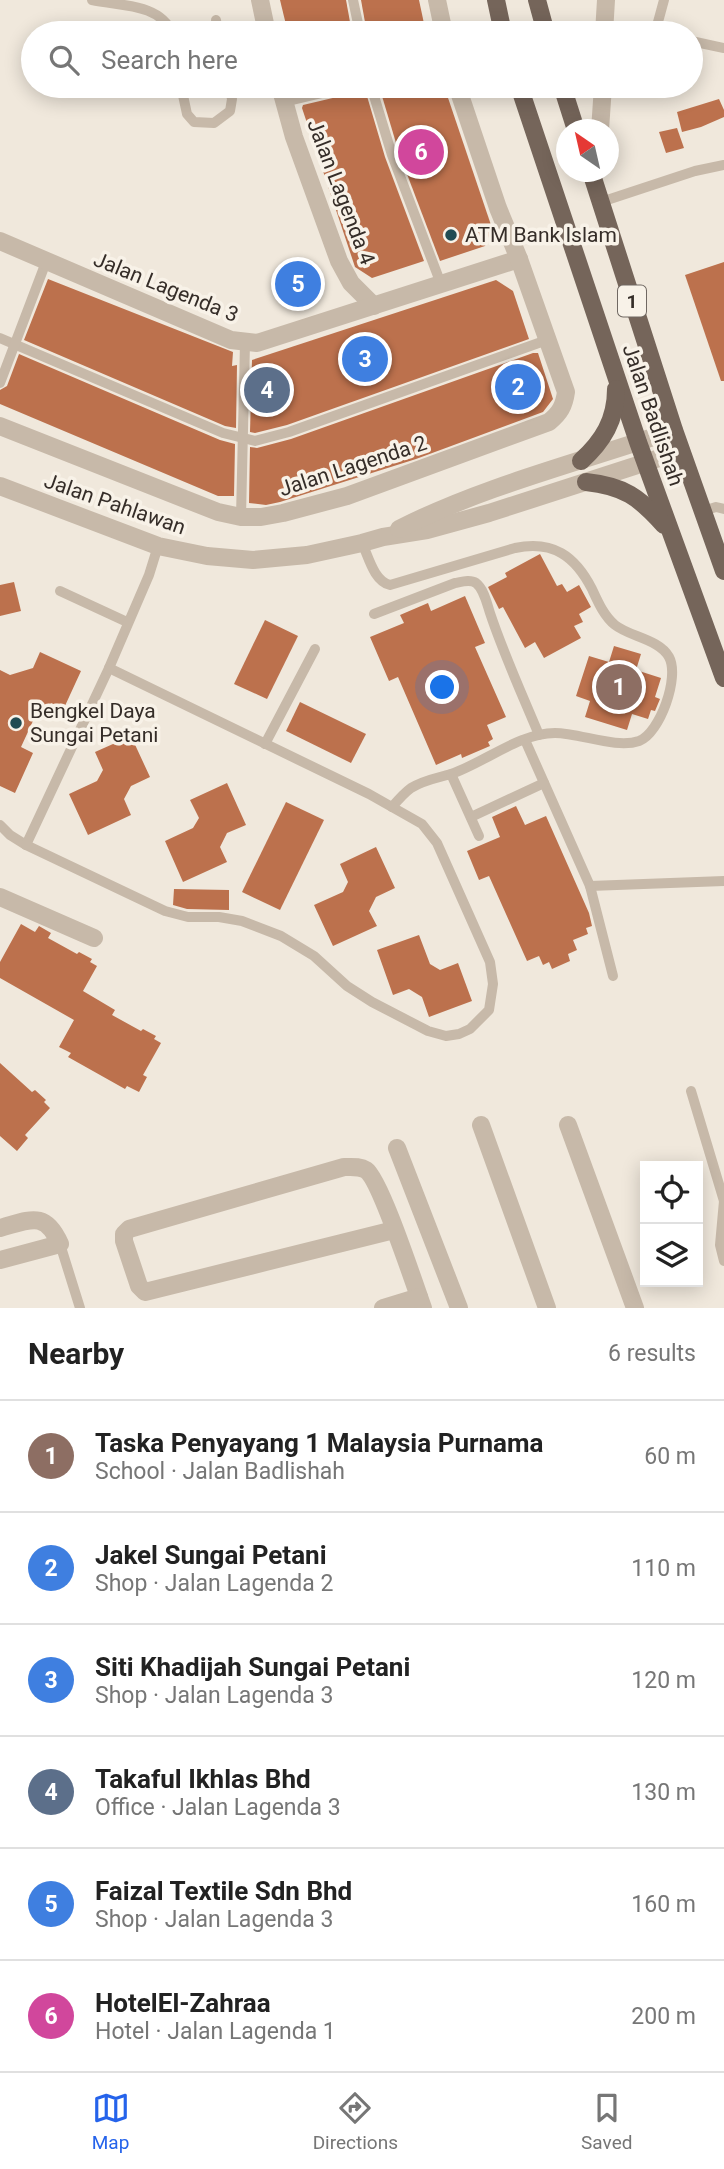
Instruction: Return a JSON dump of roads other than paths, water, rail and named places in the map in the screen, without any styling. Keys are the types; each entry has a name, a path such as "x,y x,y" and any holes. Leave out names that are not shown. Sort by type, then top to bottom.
{"main road":[{"path":"496,0 500,21"},
{"path":"537,0 543,21"},
{"name":"Jalan Badlishah","path":"523,98 645,463 724,678"},
{"path":"566,98 572,119"},
{"name":"Jalan Badlishah","path":"595,182 674,430 724,572"},
{"path":"580,461 603,438 612,419 616,379"},
{"path":"586,482 606,484 627,491 643,502 671,533"}],"street":[{"path":"260,0 264,21"},
{"path":"437,0 441,21"},
{"path":"605,21 606,0"},
{"name":"Jalan Lagenda 4","path":"283,98 294,137 339,261 351,284 374,306"},
{"path":"461,98 547,340"},
{"path":"601,119 602,98"},
{"name":"Jalan Lagenda 3","path":"0,241 231,340 246,343 257,343 519,259"},
{"name":"Jalan Lagenda 2","path":"0,426 218,512 241,517 261,517 347,496 549,422 558,415 566,392 547,340"},
{"name":"Jalan Pahlawan","path":"0,486 158,546 207,556 253,560 307,555 362,544 383,537 423,516 481,494 674,430"},
{"name":"Jalan Pahlawan","path":"383,537 427,530 489,513 681,451"},
{"path":"0,897 94,938"},
{"path":"481,1125 547,1308"},
{"path":"568,1125 635,1308"},
{"path":"397,1148 459,1308"},
{"path":"383,1308 421,1303 394,1230 374,1178 367,1170 357,1166 344,1167 129,1229 124,1234 139,1286 145,1292 394,1230"},
{"path":"0,1228 32,1219 44,1221 53,1229 60,1244 0,1260"}],"lane":[{"path":"92,0 144,9 163,21"},
{"path":"353,0 357,21"},
{"path":"658,21 664,0"},
{"path":"703,44 724,48"},
{"path":"184,98 187,114 194,122 214,123 230,111 232,98"},
{"path":"375,98 392,156 441,284"},
{"path":"601,202 695,171 724,165"},
{"path":"0,383 46,262"},
{"path":"0,338 223,433 255,441 289,432 547,340"},
{"path":"241,517 246,343"},
{"path":"703,511 716,507 724,509"},
{"path":"362,544 378,578 390,585 515,548 528,546 553,549 574,562 583,572 610,621 622,630 659,647 669,657 673,671 658,724 640,741 624,743 563,734 539,735 451,774 438,776 412,788 392,807"},
{"path":"26,845 108,668 149,575 158,546"},
{"path":"374,614 455,583 468,580 476,583 539,735"},
{"path":"60,591 127,622"},
{"path":"265,744 315,649"},
{"path":"0,825 9,835 26,845 165,911 188,917 219,917 242,921 281,936 314,956 347,986 428,1031 446,1036 459,1034 470,1029 489,1010 494,984 490,962 436,843 422,824 108,668"},
{"path":"525,740 590,887 613,976"},
{"path":"451,774 479,836"},
{"path":"471,817 544,783"},
{"path":"590,887 724,881"},
{"path":"691,1091 724,1201 720,1245 724,1261"},
{"path":"60,1244 80,1308"}],"place":[{"name":"HotelEl-Zahraa","path":"421,152"},
{"name":"ATM Bank Islam","path":"451,235"},
{"name":"Faizal Textile Sdn Bhd","path":"298,284"},
{"name":"Siti Khadijah Sungai Petani","path":"365,359"},
{"name":"Jakel Sungai Petani","path":"518,387"},
{"name":"Takaful Ikhlas Bhd","path":"267,390"},
{"name":"Taska Penyayang 1 Malaysia Purnama","path":"619,687"},
{"name":"Bengkel Daya Sungai Petani","path":"16,723"}]}
